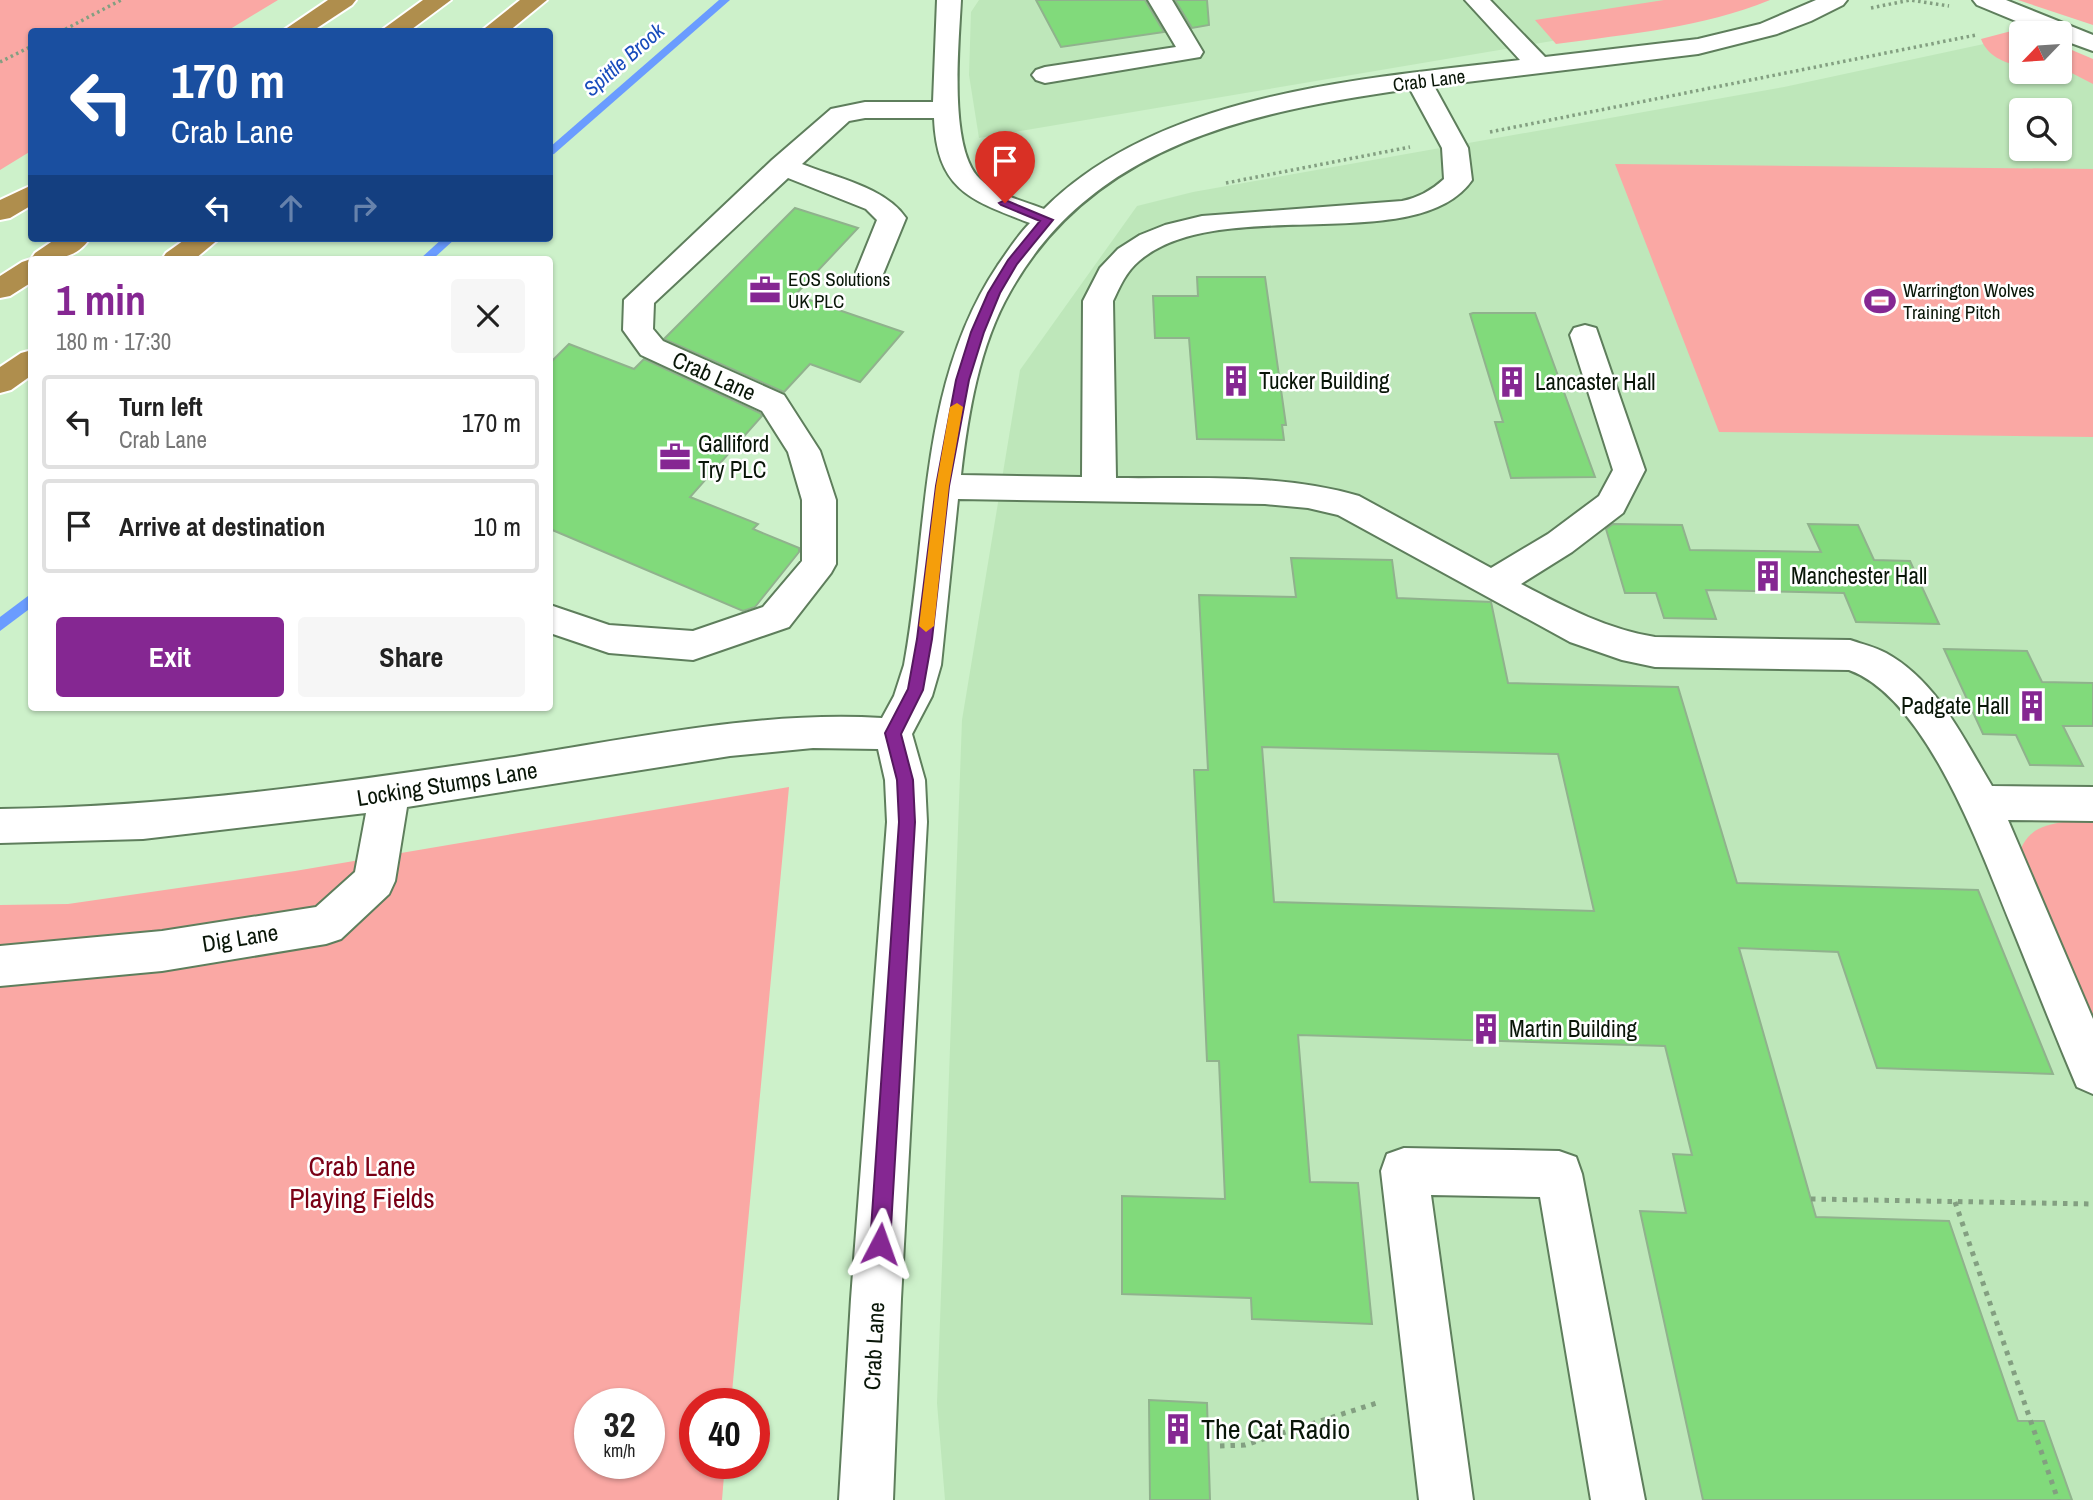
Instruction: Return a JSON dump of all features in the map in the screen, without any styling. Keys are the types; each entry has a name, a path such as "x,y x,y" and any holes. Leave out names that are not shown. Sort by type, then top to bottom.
{"highway":[{"path":"299,28 344,0"},
{"path":"397,28 439,0"},
{"path":"497,28 535,0"},
{"path":"0,212 28,195"},
{"path":"49,256 70,242"},
{"path":"180,256 200,242"},
{"path":"0,289 28,271"},
{"path":"0,382 28,363"}],"street":[{"path":"949,0 945,110 951,151 962,177 981,192 1047,220"},
{"path":"1045,75 1191,52 1160,0"},
{"path":"1476,0 1538,65"},
{"name":"Crab Lane","path":"866,1500 876,1299 907,822 905,780 893,733 916,690 925,639 943,486 962,380 994,293 1012,263 1047,220 1069,199 1120,162 1183,131 1287,100 1715,43 1787,22 1835,0"},
{"path":"1984,0 2093,44"},
{"path":"1099,488 1097,301 1103,283 1114,267 1159,237 1196,224 1392,211 1413,208 1448,192 1458,180 1455,148 1418,81"},
{"name":"Crab Lane","path":"553,620 609,639 693,646 776,617 819,564 819,500 804,451 773,403 652,348 638,330 639,300 840,115 864,110 945,110"},
{"path":"782,166 876,203 892,218 871,272"},
{"path":"1492,585 1560,543 1611,505 1629,471 1585,335"},
{"path":"943,486 1265,492 1308,496 1347,505 1583,632 1622,646 1655,652 1850,655 1872,663 1905,687 1926,712 1981,803 2093,1072"},
{"name":"Locking Stumps Lane","path":"0,826 74,827 265,811 668,749 795,733 855,730 893,733"},
{"name":"Dig Lane","path":"0,966 162,950 326,925 374,881 390,792"},
{"path":"1981,803 2093,804"},
{"path":"1447,1500 1404,1171 1559,1174 1618,1500"}],"path":[{"path":"68,28 121,0"},
{"path":"1870,9 1910,0 1959,9"},
{"path":"1485,133 1987,33"},
{"path":"0,62 28,48"},
{"path":"1223,183 1421,145"},
{"path":"1811,1199 2093,1204"},
{"path":"1955,1202 2058,1500"},
{"path":"1220,1446 1245,1444 1432,1386"}],"shaded area":[{"path":"979,0 1758,0 1558,40 979,138 969,75 971,12"},
{"path":"2009,39 2009,84 2072,84 2072,55 2093,63 2093,1500 945,1500 937,1403 962,720 1020,370 1137,206 1193,192 1784,87"}],"green space":[{"path":"0,0 278,0 232,28 28,28 28,153 0,170"},
{"path":"1664,0 1770,0 1691,24 1556,44 1535,20"},
{"path":"2018,0 2093,0 2093,25"},
{"path":"2009,32 2009,63 1992,54 1981,39"},
{"path":"2072,50 2093,59 2093,84 2072,73"},
{"name":"Warrington Wolves Training Pitch","path":"1615,164 2093,169 2093,437 1719,432"},
{"name":"Crab Lane Playing Fields","path":"789,787 732,1388 679,1388 679,1479 724,1479 722,1500 0,1500 0,905 68,904 295,871"},
{"path":"2069,821 2093,821 2093,1045 2016,864 2023,844 2034,832 2048,825"}],"building":[{"path":"1036,0 1145,0 1164,32 1061,47"},
{"path":"1175,0 1207,0 1209,25 1192,28"},
{"name":"EOS Solutions UK PLC","path":"795,208 858,228 795,295 903,332 860,382 810,364 784,392 664,339"},
{"name":"Tucker Building","path":"1197,277 1265,277 1286,425 1282,425 1284,440 1197,439 1189,338 1155,338 1153,296 1198,296"},
{"name":"Lancaster Hall","path":"1535,313 1595,477 1511,478 1495,422 1503,422 1470,314"},
{"name":"Galliford Try PLC","path":"569,344 634,369 644,359 760,413 762,416 690,497 758,524 753,529 799,548 799,552 755,607 743,611 553,530 553,360"},
{"name":"Manchester Hall","path":"1613,524 1682,525 1690,550 1821,552 1808,524 1858,525 1874,560 1910,561 1939,624 1856,622 1844,593 1706,590 1716,619 1664,618 1656,593 1625,593 1606,529"},
{"name":"Martin Building","path":"1291,558 1392,560 1397,598 1491,602 1508,683 1678,687 1737,883 1978,890 2053,1074 1877,1068 1838,952 1739,948 1816,1217 1949,1221 2018,1421 2044,1421 2072,1500 1703,1500 1640,1211 1686,1213 1673,1154 1692,1155 1665,1046 1298,1035 1310,1182 1358,1183 1372,1324 1252,1319 1251,1298 1122,1294 1122,1196 1225,1199 1219,1061 1207,1061 1194,770 1208,770 1199,595 1296,597","holes":["1262,747 1558,754 1594,911 1274,902"]},
{"name":"Padgate Hall","path":"1944,649 2027,651 2042,682 2093,683 2093,726 2063,726 2083,766 2030,765 2016,735 1983,734"},
{"name":"The Cat Radio","path":"1149,1400 1207,1403 1210,1500 1150,1500"}],"waterway":[{"name":"Spittle Brook","path":"553,149 725,0"},
{"name":"Spittle Brook","path":"429,256 445,242"},
{"name":"Spittle Brook","path":"0,625 28,601"}],"slow traffic":[{"path":"926,626 943,486 957,407"}],"place":[{"name":"EOS Solutions UK PLC","path":"765,290"},
{"name":"Warrington Wolves Training Pitch","path":"1880,301"},
{"name":"Tucker Building","path":"1236,381"},
{"name":"Lancaster Hall","path":"1512,382"},
{"name":"Galliford Try PLC","path":"675,457"},
{"name":"Manchester Hall","path":"1768,576"},
{"name":"Padgate Hall","path":"2032,706"},
{"name":"Martin Building","path":"1486,1029"},
{"name":"The Cat Radio","path":"1178,1429"}],"route":[{"path":"880,1244 907,822 905,780 893,733 916,690 925,639 943,486 962,380 994,293 1012,263 1047,220 1005,203"}]}
